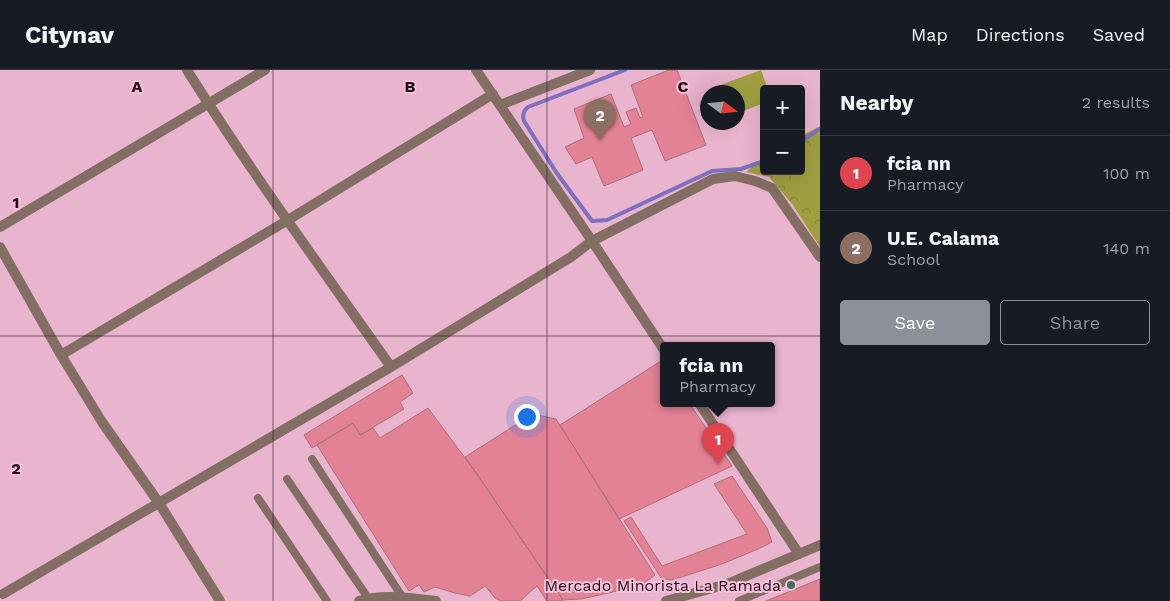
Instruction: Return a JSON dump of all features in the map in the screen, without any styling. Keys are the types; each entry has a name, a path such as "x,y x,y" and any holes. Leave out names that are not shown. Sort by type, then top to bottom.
{"street":[{"path":"187,70 288,220 391,367"},
{"path":"0,227 266,70"},
{"path":"476,70 660,344"},
{"path":"500,105 590,70"},
{"path":"61,355 288,220 493,94"},
{"path":"4,595 391,367 571,257 592,241 713,179 735,176 772,188 820,257"},
{"path":"0,247 61,355 102,422 158,503 220,601"},
{"path":"702,407 799,554"},
{"path":"666,601 727,584 820,545"},
{"path":"363,600 403,598 436,601"}],"lane":[{"path":"312,459 403,598"},
{"path":"287,479 363,600"},
{"path":"258,498 327,601"},
{"path":"739,601 820,567"}],"green space":[{"path":"761,70 767,85 760,85 760,105 745,110 745,85 720,85"},
{"path":"820,126 820,247 792,204 769,177 746,172 760,161 760,175 805,175 805,134"},
{"path":"820,142 820,220 791,175 805,175 805,152"}],"building":[{"path":"669,70 677,70 706,145 665,161 652,130 631,138 643,170 604,186 592,157 576,164 565,147 584,138 574,109 611,94 624,127 631,124 626,112 636,108 640,118 643,117 631,85"},
{"path":"660,362 660,407 692,407 732,466 619,519 560,425"},
{"path":"402,375 413,393 400,402 404,409 360,435 353,423 312,448 304,435"},
{"path":"428,408 477,474 563,600 547,601 537,586 520,601 501,601 495,598 485,586 470,596 435,587 424,592 419,585 409,591 317,445 353,423 360,435 373,428 380,438"},
{"path":"533,414 556,419 655,575 640,586 581,599 563,600 465,457"},
{"path":"732,476 767,528 772,542 722,564 672,580 662,579 624,521 631,517 662,566 747,534 714,484"},
{"path":"820,579 820,601 766,601"}],"waterway":[{"path":"625,70 528,107 523,113 524,121 556,172 592,221 607,220 712,171 741,169 760,162"},
{"path":"805,138 820,129"}],"place":[{"name":"U.E. Calama","path":"600,140"},
{"name":"fcia nn","path":"718,464"},
{"name":"Mercado Minorista La Ramada","path":"791,585"}]}
